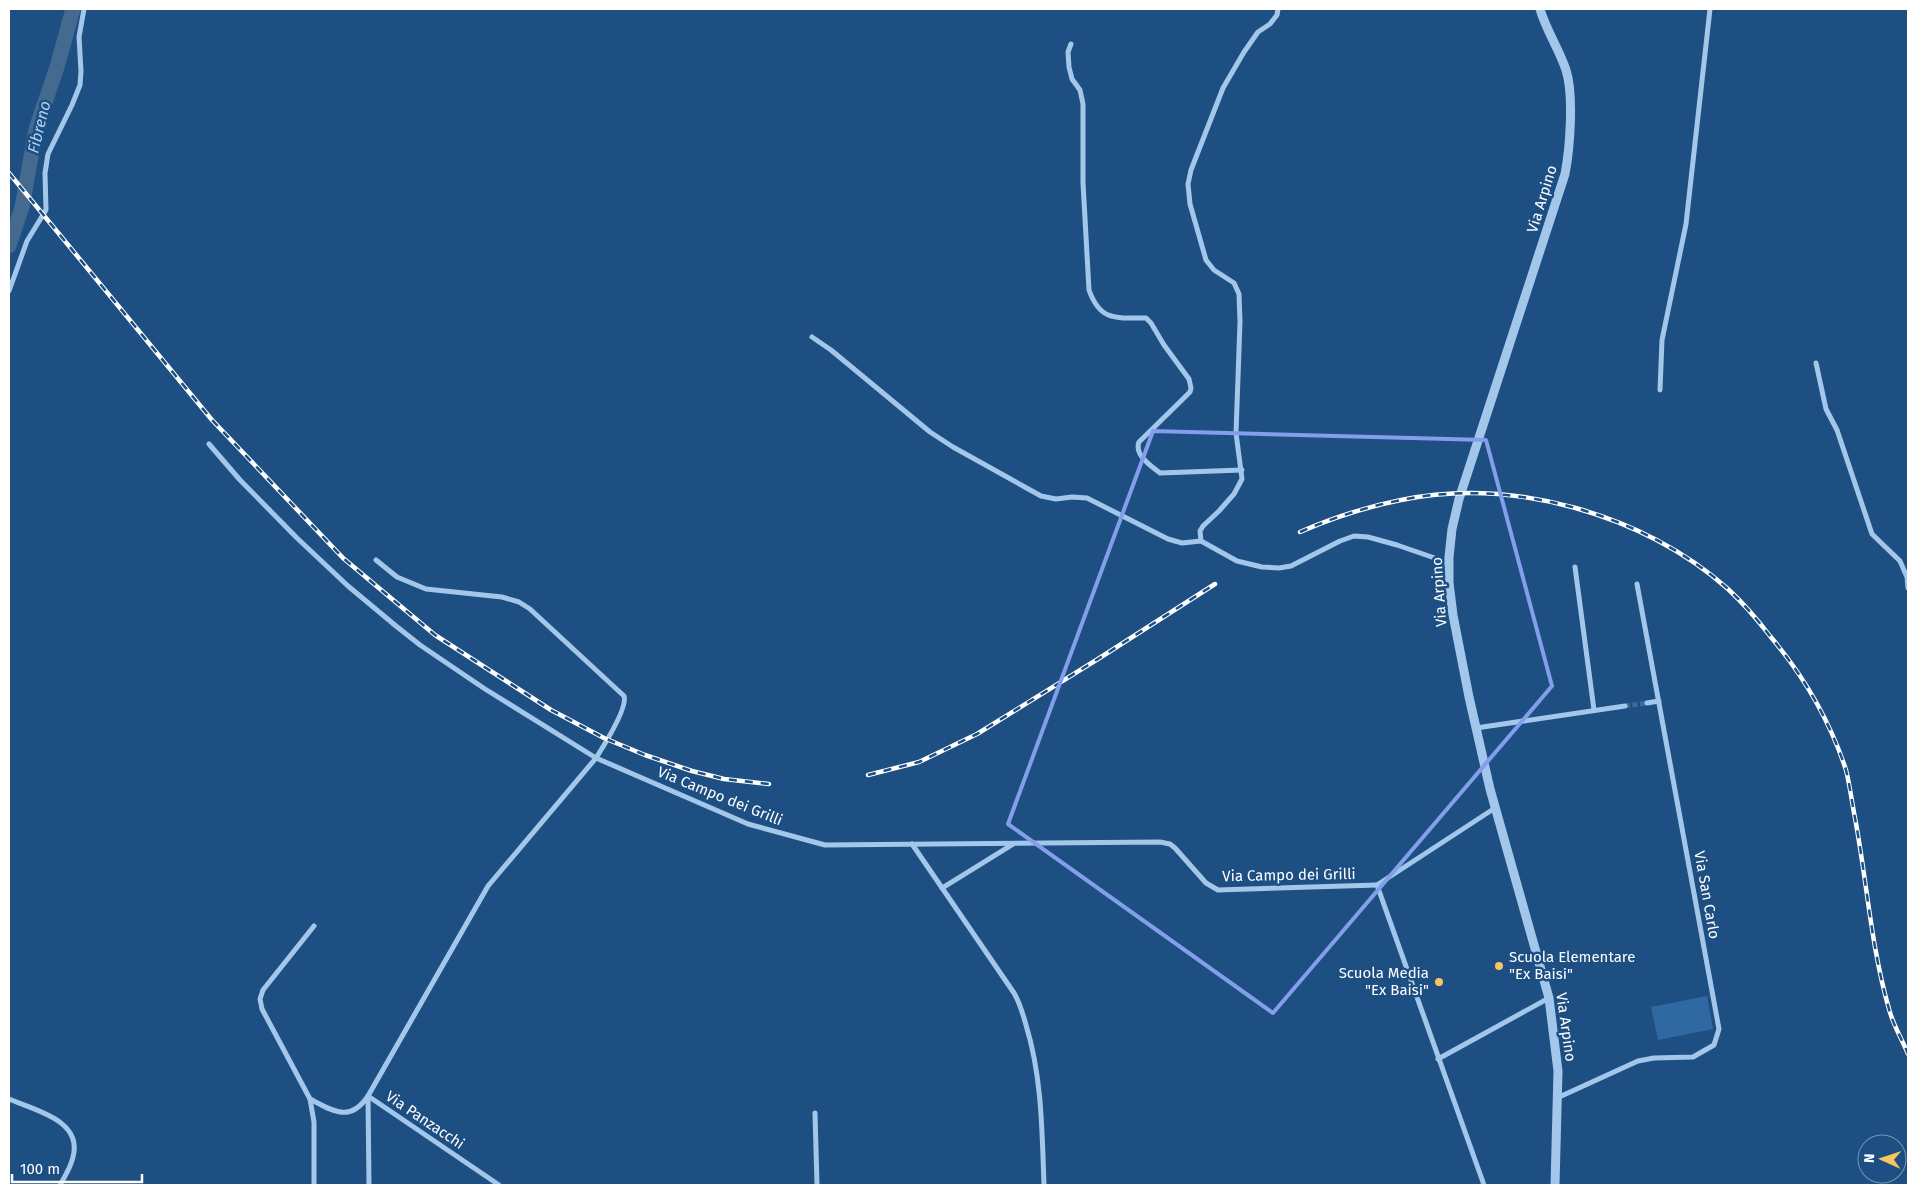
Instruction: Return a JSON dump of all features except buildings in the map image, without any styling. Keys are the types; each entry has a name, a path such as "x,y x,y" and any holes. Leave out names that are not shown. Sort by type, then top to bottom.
{"street":[{"path":"9,291 27,241 46,210 45,173 48,154 78,90 81,71 79,37 84,9"},
{"path":"1201,541 1201,528 1219,511 1241,482 1242,470 1236,433 1240,322 1239,294 1234,283 1214,270 1206,260 1190,204 1188,184 1191,170 1223,88 1244,52 1258,32 1270,24 1277,15 1278,9"},
{"name":"Via Arpino","path":"1540,9 1566,70 1569,89 1570,151 1565,174 1460,494 1452,529 1449,563 1450,597 1455,630 1476,728 1495,808 1549,998 1557,1053 1555,1185"},
{"path":"1660,390 1662,340 1686,224 1710,9"},
{"path":"1071,44 1068,52 1069,67 1072,79 1080,90 1083,104 1083,184 1089,290 1094,303 1101,312 1121,317 1146,318 1189,378 1191,388 1190,392 1139,442 1138,452 1160,473 1242,470"},
{"path":"812,337 831,350 930,432 1030,491 1051,498 1076,496 1087,498 1172,541 1185,543 1201,541 1237,561 1262,567 1288,567 1340,541 1358,536 1397,545 1449,563"},
{"path":"1816,363 1826,409 1837,430 1872,534 1900,561 1908,577 1908,588"},
{"name":"Via Campo dei Grilli","path":"209,444 240,480 297,538 348,586 428,651 596,758 732,817 770,831 827,845 1166,843 1177,850 1208,885 1222,891 1377,886 1495,808"},
{"path":"369,1185 368,1096 488,886 596,758 625,704 624,696 530,608 502,597 426,589 395,576 376,560"},
{"path":"1575,567 1594,710"},
{"name":"Via San Carlo","path":"1557,1098 1638,1061 1654,1058 1693,1057 1714,1045 1719,1029 1637,584"},
{"path":"1647,703 1658,701"},
{"path":"1476,728 1625,706"},
{"path":"942,888 1014,843"},
{"path":"912,844 1020,1004 1038,1070 1044,1185"},
{"name":"Via Campo dei Grilli","path":"1377,886 1484,1185"},
{"path":"314,926 263,990 260,999 262,1009 310,1099 314,1122 314,1185"},
{"path":"1438,1059 1549,998"},
{"name":"Via Panzacchi","path":"310,1099 332,1111 345,1112 359,1107 368,1096 499,1185"},
{"path":"9,1099 53,1118 71,1132 75,1143 73,1157 60,1185"},
{"path":"815,1112 816,1185"}],"highlighted area":[{"path":"1153,431 1486,440 1552,686 1273,1013 1008,824"}],"shaded area":[{"path":"1707,996 1713,1029 1658,1040 1651,1007"}],"waterway":[{"name":"Fibreno","path":"9,246 22,207 36,129 57,67 73,9"}],"tunnel":[{"path":"1625,706 1647,703"}],"railway":[{"path":"9,173 212,420 343,558 435,635 551,710 604,738 645,755 692,771 724,779 769,784"},
{"path":"1300,532 1349,513 1401,500 1443,494 1487,494 1531,498 1575,508 1617,522 1657,540 1694,563 1728,589 1755,617 1794,666 1824,716 1846,770 1873,938 1883,986 1893,1021 1908,1054"},
{"path":"868,775 919,762 977,734 1215,584"}],"place":[{"name":"Scuola Elementare \"Ex Baisi\"","path":"1499,966"},
{"name":"Scuola Media \"Ex Baisi\"","path":"1439,982"}]}
